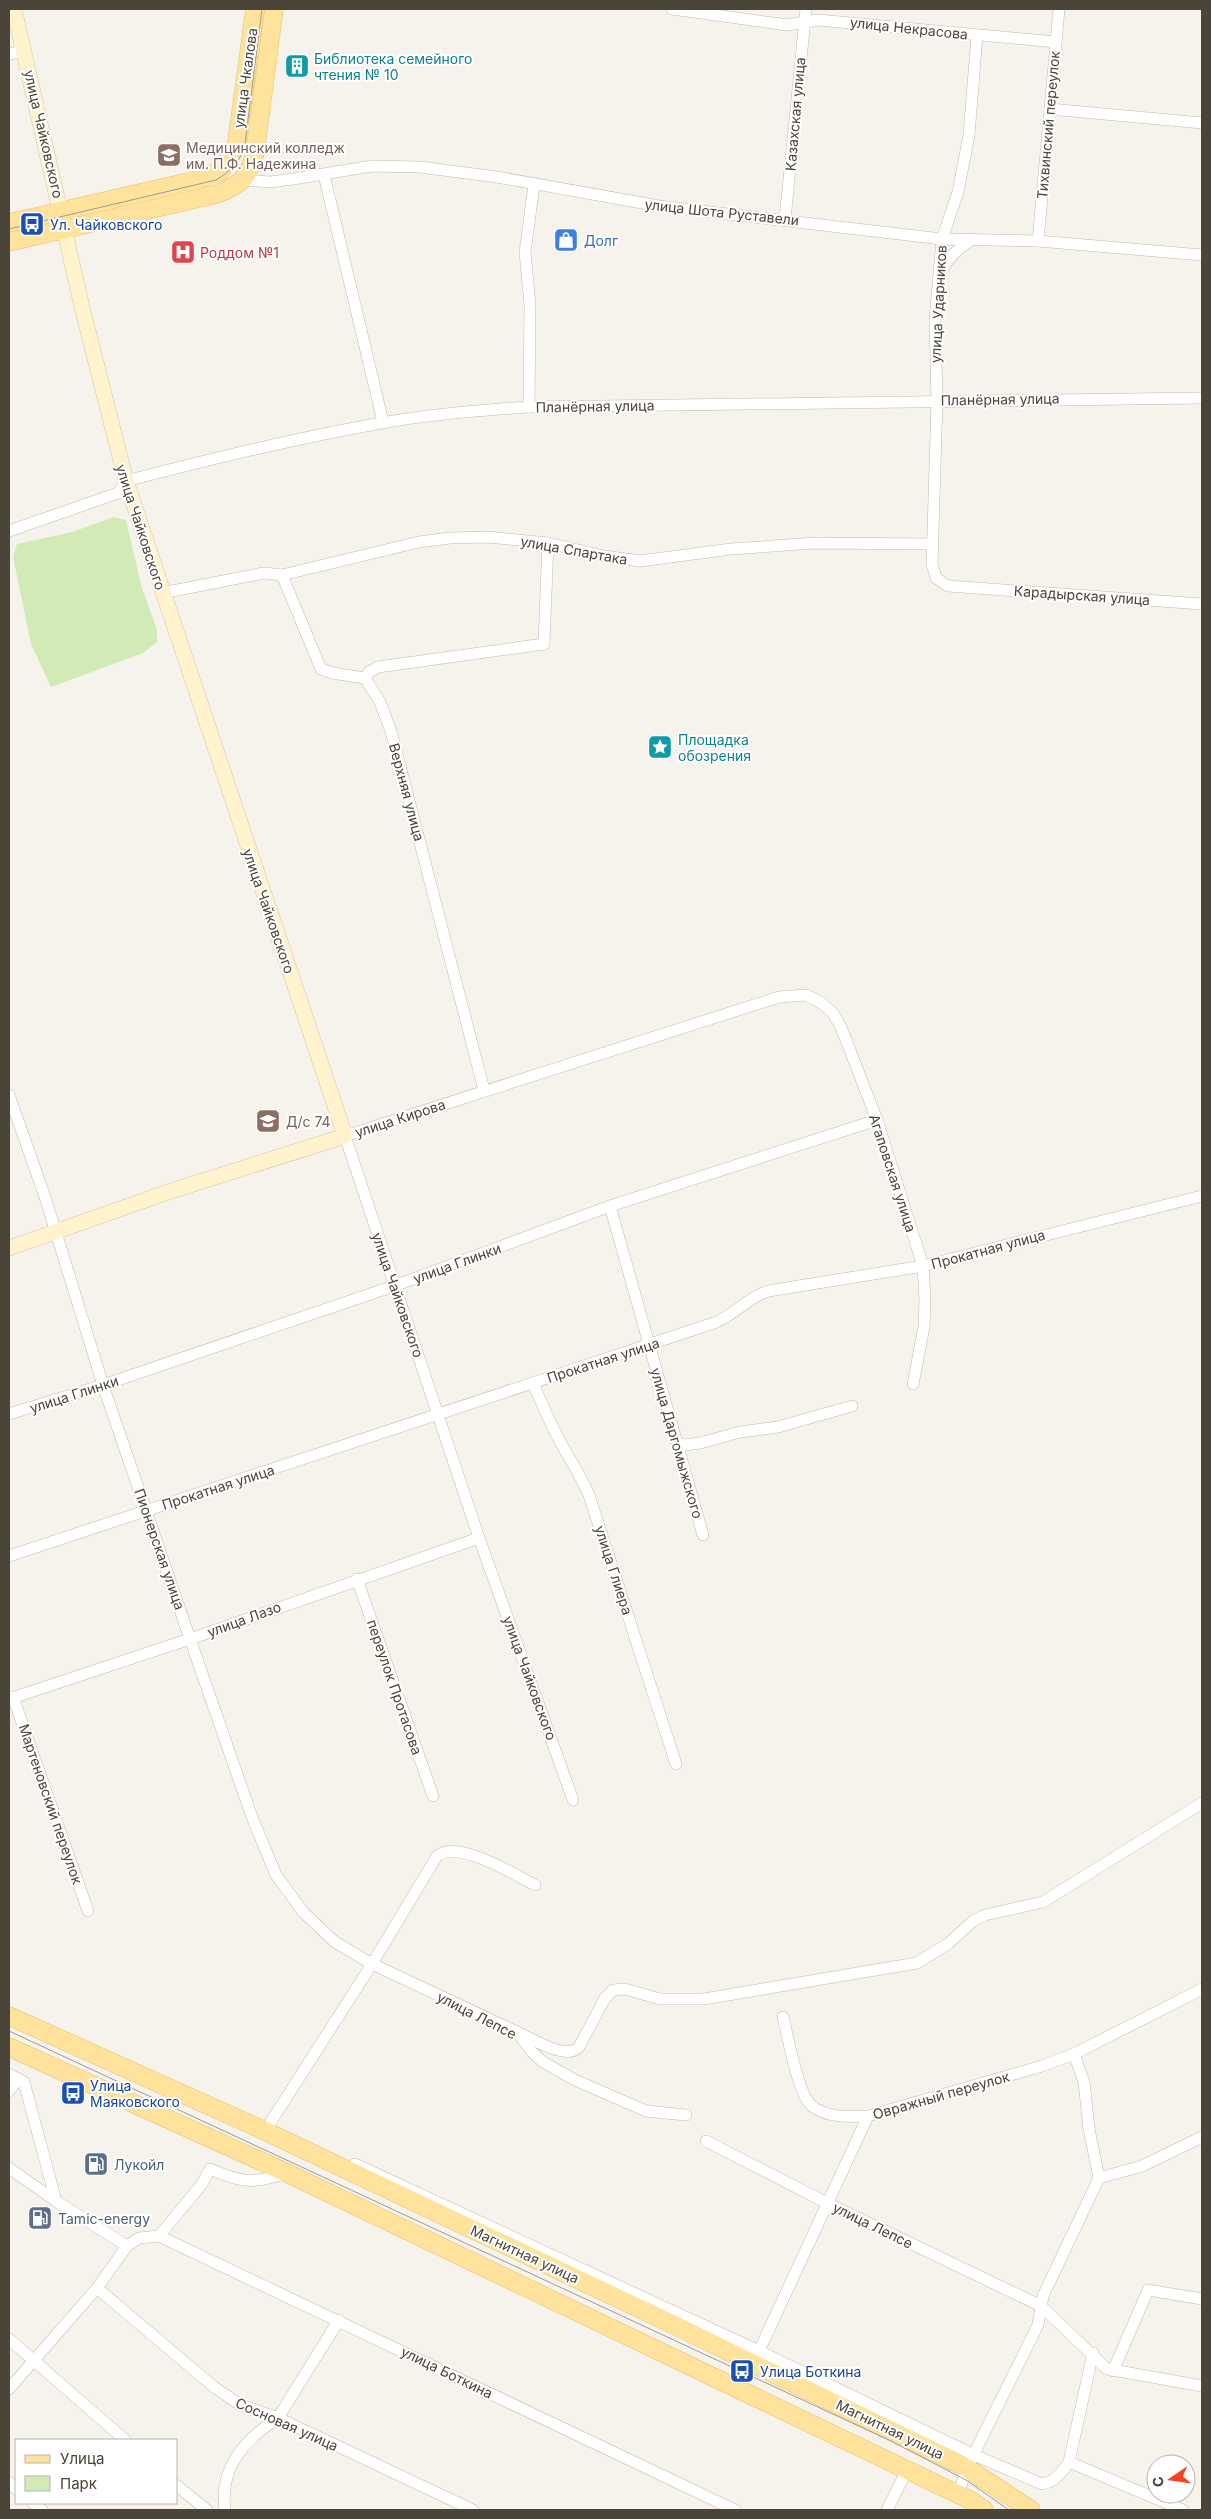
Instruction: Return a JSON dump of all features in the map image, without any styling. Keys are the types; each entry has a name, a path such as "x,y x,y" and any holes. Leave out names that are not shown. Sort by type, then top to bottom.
{"main road":[{"name":"улица Чайковского","path":"14,9 107,410 126,481 162,594 345,1136"},
{"name":"улица Чкалова","path":"61,209 197,180 220,171 236,148 255,9"},
{"name":"улица Чкалова","path":"244,180 251,170 255,153 274,9"},
{"path":"9,242 217,194 244,180"},
{"path":"9,222 61,209"},
{"name":"улица Кирова","path":"9,1248 174,1190 345,1136"},
{"name":"Магнитная улица","path":"9,2016 267,2128 753,2356 971,2462 1030,2510"},
{"name":"Магнитная улица","path":"9,2047 287,2173 958,2494 984,2510"}],"street":[{"name":"улица Некрасова","path":"672,9 787,25 818,20 1056,42"},
{"name":"Казахская улица","path":"786,219 806,9"},
{"name":"Тихвинский переулок","path":"1038,241 1059,9"},
{"name":"улица Ударников","path":"961,587 948,586 936,578 932,564 936,400 935,320 942,239 958,192 969,135 977,35"},
{"path":"9,54 24,51"},
{"path":"1050,109 1202,123"},
{"name":"улица Шота Руставели","path":"244,180 270,182 372,166 420,167 497,177 658,206 786,219 942,239 1038,241 1202,255"},
{"path":"324,174 383,422"},
{"path":"529,407 530,305 525,252 534,185"},
{"path":"938,278 946,262 957,249 973,239"},
{"name":"Планёрная улица","path":"9,531 118,493 126,481 197,462 383,422 529,407 936,400 1202,398"},
{"name":"улица Спартака","path":"162,594 264,574 282,575 418,542 488,537 548,542 604,556 640,561 731,550 815,543 932,544"},
{"path":"282,575 321,669 326,672 365,678 369,672 378,667 544,644 548,542"},
{"name":"Карадырская улица","path":"961,587 1202,604"},
{"name":"Верхняя улица","path":"365,678 380,702 391,731 484,1090"},
{"name":"улица Кирова","path":"345,1136 484,1090 793,995"},
{"name":"Агаповская улица","path":"793,995 806,995 820,1002 838,1020 877,1120 923,1266 924,1327 913,1384"},
{"name":"Пионерская улица","path":"9,1095 56,1231 104,1385 148,1510 190,1639 252,1817 276,1875 310,1919 335,1942 372,1964"},
{"name":"улица Глинки","path":"9,1414 104,1385 394,1286 610,1206 877,1120"},
{"name":"улица Чайковского","path":"345,1136 479,1538 573,1800"},
{"name":"Прокатная улица","path":"9,1556 724,1319 746,1300 768,1291 923,1266 1202,1196"},
{"name":"улица Даргомыжского","path":"610,1206 703,1534"},
{"name":"улица Глиера","path":"532,1383 563,1448 578,1469 589,1495 676,1764"},
{"path":"676,1442 685,1444 700,1443 740,1432 778,1426 852,1406"},
{"name":"улица Лазо","path":"11,1698 190,1639 357,1579 479,1538"},
{"name":"переулок Протасова","path":"357,1579 433,1796"},
{"name":"Мартеновский переулок","path":"11,1698 88,1911"},
{"path":"517,2032 562,2052 572,2053 579,2048 605,1998 613,1990 619,1988 660,1999 704,1999 917,1963 949,1943 973,1921 985,1916 1043,1902 1202,1803"},
{"path":"267,2128 372,1964 432,1863 442,1851 455,1850 493,1864 535,1885"},
{"name":"улица Лепсе","path":"372,1964 517,2032 532,2052 543,2062 575,2080 646,2111 686,2115"},
{"name":"Овражный переулок","path":"783,2017 802,2090 811,2106 826,2113 845,2117 868,2116 1042,2066 1074,2054 1202,1989"},
{"path":"958,2494 971,2462 1038,2325 1043,2296 1099,2178 1089,2129 1084,2082 1074,2054"},
{"path":"9,2091 14,2077 24,2082 56,2202"},
{"path":"753,2356 868,2116"},
{"path":"1099,2178 1142,2166 1202,2138"},
{"name":"улица Лепсе","path":"706,2141 827,2203 1041,2306 1093,2353 1102,2365 1113,2371"},
{"path":"9,2168 56,2202 127,2246"},
{"path":"9,2389 97,2288 127,2246 139,2238 158,2236 202,2184 210,2169 245,2182 256,2182 287,2173"},
{"name":"улица Боткина","path":"158,2236 339,2320 736,2510"},
{"name":"Сосновая улица","path":"97,2288 214,2387 239,2404 278,2418 473,2510"},
{"path":"1202,2299 1148,2290 1113,2371 1202,2386"},
{"path":"225,2510 224,2485 229,2467 244,2446 265,2426 278,2418 339,2320"},
{"path":"9,2339 124,2439"},
{"path":"971,2462 1042,2484 1049,2483 1060,2474 1069,2462 1093,2353"},
{"path":"1069,2462 1183,2510"},
{"path":"887,2510 907,2470"},
{"path":"178,2487 207,2510"}],"green space":[{"path":"114,517 126,520 141,585 157,630 157,642 143,653 51,687 31,644 13,557 17,544 72,532"}],"tram line":[{"path":"9,229 216,180 226,173 238,161 245,144 262,9"},
{"path":"9,2031 891,2441 966,2480 1009,2510"}],"place":[{"name":"Библиотека семейного чтения № 10","path":"297,66"},
{"name":"Медицинский колледж им. П.Ф. Надежина","path":"169,155"},
{"name":"Ул. Чайковского","path":"32,224"},
{"name":"Долг","path":"566,240"},
{"name":"Роддом №1","path":"183,252"},
{"name":"Площадка обозрения","path":"660,747"},
{"name":"Д/с 74","path":"268,1121"},
{"name":"Улица Маяковского","path":"73,2093"},
{"name":"Лукойл","path":"96,2164"},
{"name":"Tamic-energy","path":"40,2218"},
{"name":"Улица Боткина","path":"742,2371"}]}
